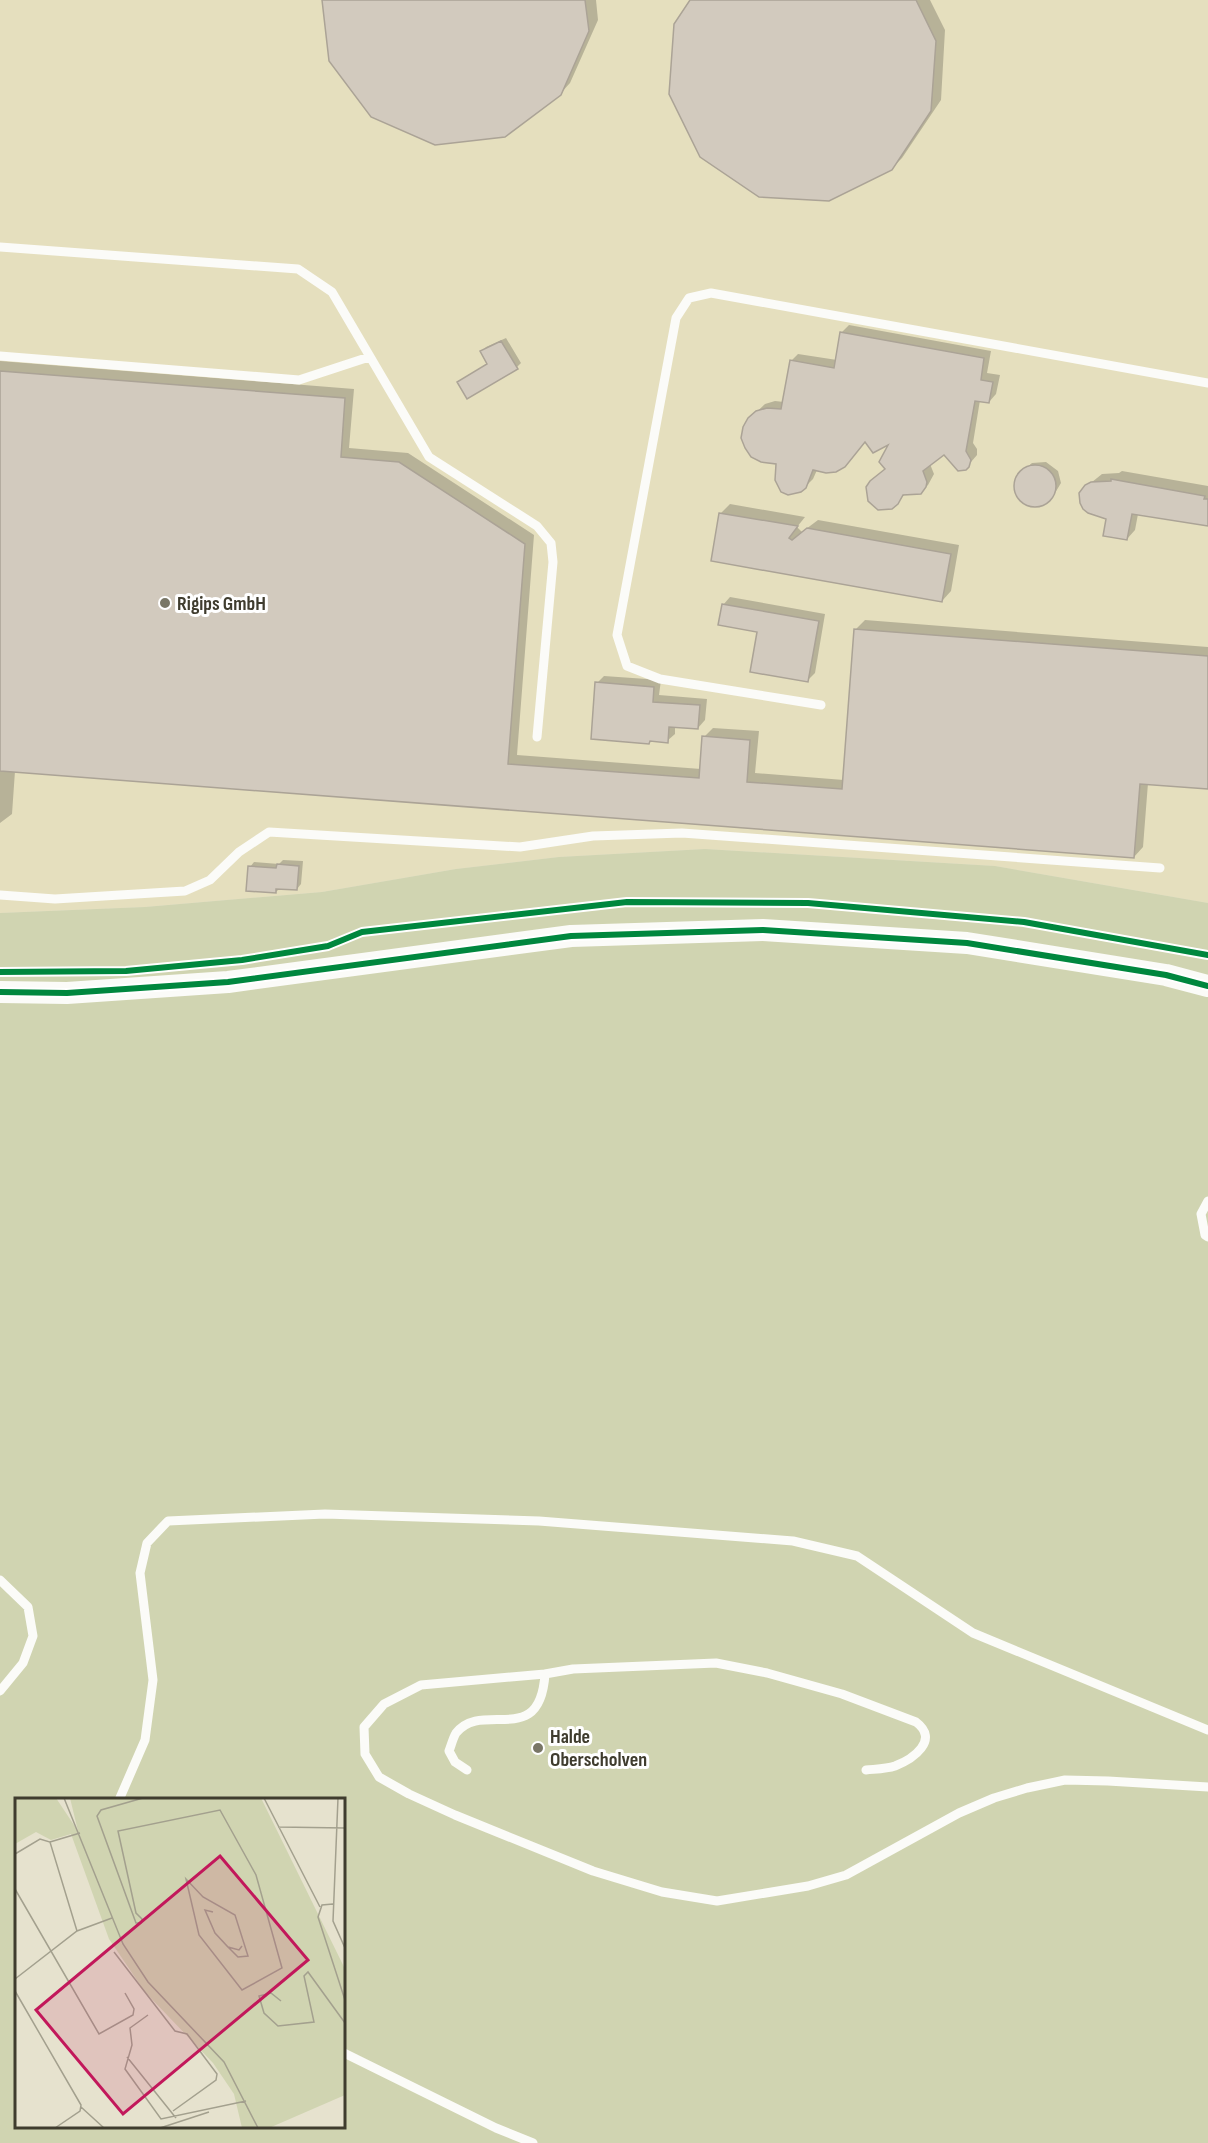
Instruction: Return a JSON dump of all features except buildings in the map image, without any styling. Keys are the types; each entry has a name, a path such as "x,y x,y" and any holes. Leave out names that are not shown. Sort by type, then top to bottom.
{"street":[{"path":"0,992 67,993 228,982 571,936 763,930 967,943 1166,975 1208,986"}],"lane":[{"path":"0,247 298,269 332,292 429,457 537,526 551,543 553,562 537,737"},
{"path":"821,705 660,680 627,666 617,635 676,318 689,298 711,292 1208,383"},
{"path":"0,356 299,380 369,357"},
{"path":"0,895 55,899 184,891 210,880 239,852 269,832 520,847 593,836 682,833 1160,868"},
{"path":"1208,1201 1201,1214 1205,1234 1208,1237"},
{"path":"120,1798 145,1740 153,1680 140,1573 147,1543 168,1521 324,1514 539,1521 793,1541 857,1556 973,1633 1208,1730"},
{"path":"0,1580 28,1607 33,1636 23,1664 0,1691"},
{"path":"866,1770 896,1765 919,1751 924,1744 926,1734 922,1727 916,1722 842,1694 767,1673 716,1663 573,1669 545,1674 420,1685 384,1704 364,1727 365,1754 379,1777 409,1794 593,1871 662,1892 717,1901 808,1886 846,1875 959,1813 994,1798 1027,1788 1065,1780 1208,1787"},
{"path":"467,1770 455,1762 449,1751 456,1734 471,1723 524,1717 537,1707 544,1691 545,1674"},
{"path":"345,2053 496,2128 533,2143"}],"shaded area":[{"path":"0,0 1208,0 1208,903 995,866 705,849 559,857 456,869 322,892 145,907 0,913"}],"green space":[{"path":"705,849 995,866 1208,903 1208,2143 0,2143 0,913 145,907 322,892 456,869 559,857"}],"cycle path":[{"path":"0,972 126,971 242,960 328,946 362,932 627,902 808,903 1024,922 1208,955"},
{"path":"0,992 67,993 228,982 571,936 763,930 967,943 1166,975 1208,986"}],"place":[{"name":"Rigips GmbH","path":"165,603"},
{"name":"Halde Oberscholven","path":"538,1748"}]}
